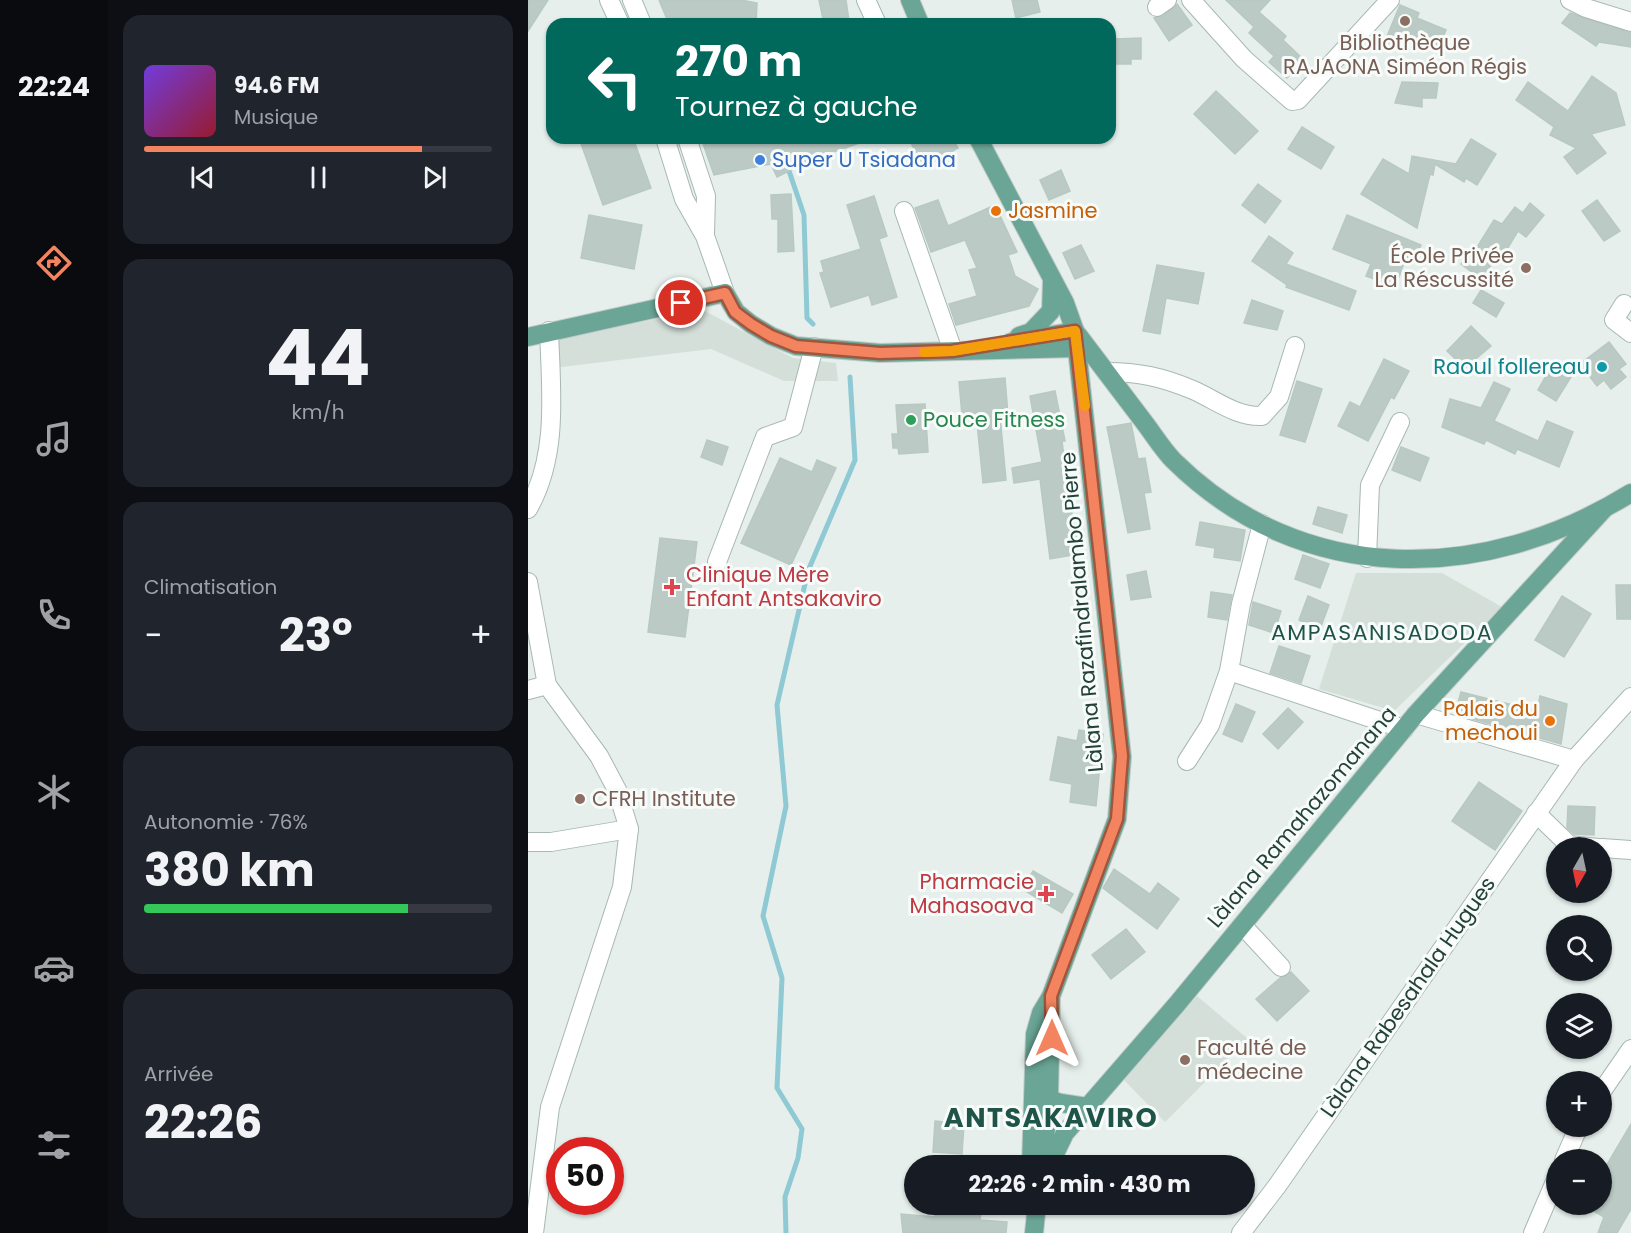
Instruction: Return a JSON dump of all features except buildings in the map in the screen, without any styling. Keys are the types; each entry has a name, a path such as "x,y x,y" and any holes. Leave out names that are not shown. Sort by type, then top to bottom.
{"main road":[{"path":"910,0 916,18"},
{"path":"981,144 1065,303 1077,340 1106,372 1173,460 1216,496 1262,524 1308,544 1367,558 1450,559 1527,541 1604,509 1631,493"},
{"path":"995,345 1031,332 1051,311 1052,279"},
{"path":"528,337 725,293 735,312 761,330 796,346 880,353 952,351 1077,340"},
{"path":"952,351 995,345 1077,340"},
{"name":"Làlana Razafindralambo Pierre","path":"1043,1155 1049,1100 1051,996 1117,819 1122,756 1077,340"},
{"path":"1082,381 1090,374 1106,372"},
{"name":"Làlana Ramahazomanana","path":"1054,1155 1065,1133 1242,925 1416,714 1604,509"},
{"path":"1527,541 1542,549 1547,569"},
{"path":"1031,1155 1031,1090 1035,1034 1041,1013 1051,996"},
{"path":"1031,1090 1049,1100 1087,1107"}],"street":[{"path":"609,0 617,18"},
{"path":"632,0 640,18"},
{"path":"866,0 874,18"},
{"path":"1191,0 1244,59 1292,101 1298,100 1390,0"},
{"path":"1570,0 1586,8 1631,22"},
{"path":"667,144 684,199 705,236 725,293"},
{"path":"689,144 706,196 705,236"},
{"path":"904,211 952,351"},
{"path":"1624,304 1614,320 1631,333"},
{"path":"528,508 538,491 549,448 551,400 549,331"},
{"path":"1106,372 1138,372 1192,390 1249,417 1262,416 1279,397 1295,346"},
{"path":"717,562 765,437 793,427 814,347"},
{"path":"1367,558 1370,485 1400,422"},
{"path":"1187,761 1210,725 1229,671 1241,604 1262,524"},
{"path":"528,582 547,685 599,756 617,790 629,829 622,887 550,1107 534,1233"},
{"path":"1229,671 1404,729"},
{"path":"528,690 547,685"},
{"name":"Làlana Rabesahala Hugues","path":"1240,1233 1276,1186 1574,760 1631,698"},
{"path":"1416,714 1574,760"},
{"path":"1536,813 1561,837"},
{"path":"528,842 551,842 629,829"},
{"path":"1612,849 1631,850"},
{"path":"1242,925 1281,967"},
{"path":"1612,1077 1631,1049"},
{"path":"1533,1233 1546,1203"}],"shaded area":[{"path":"703,310 793,358 836,363 838,381 784,381 711,349 553,368 550,340"},
{"path":"1356,573 1442,573 1502,607 1394,711 1319,689"},
{"name":"Faculté de médecine","path":"1197,996 1248,1039 1165,1122 1124,1080"}],"waterway":[{"path":"787,165 804,215 807,318 813,324"},
{"path":"786,1233 785,1197 798,1158 802,1129 777,1088 782,978 763,916 786,806 777,705 808,571 855,460 850,377"}],"slow traffic":[{"path":"924,352 952,351 1075,331 1085,406"}],"place":[{"name":"Bibliothèque RAJAONA Siméon Régis","path":"1405,21"},
{"name":"Super U Tsiadana","path":"760,160"},
{"name":"Jasmine","path":"996,211"},
{"name":"École Privée La Réscussité","path":"1526,268"},
{"name":"Raoul follereau","path":"1602,367"},
{"name":"Pouce Fitness","path":"911,420"},
{"name":"Clinique Mère Enfant Antsakaviro","path":"672,587"},
{"name":"Palais du mechoui","path":"1550,721"},
{"name":"CFRH Institute","path":"580,799"},
{"name":"Pharmacie Mahasoava","path":"1046,894"},
{"name":"Faculté de médecine","path":"1185,1060"}],"district":[{"name":"AMPASANISADODA","path":"1382,632"},
{"name":"ANTSAKAVIRO","path":"1051,1118"}],"route":[{"path":"681,303 725,293 735,312 751,324 771,336 796,346 880,353 952,351 1075,331 1079,348 1122,756 1117,819 1072,934 1051,996 1052,1038"}]}
